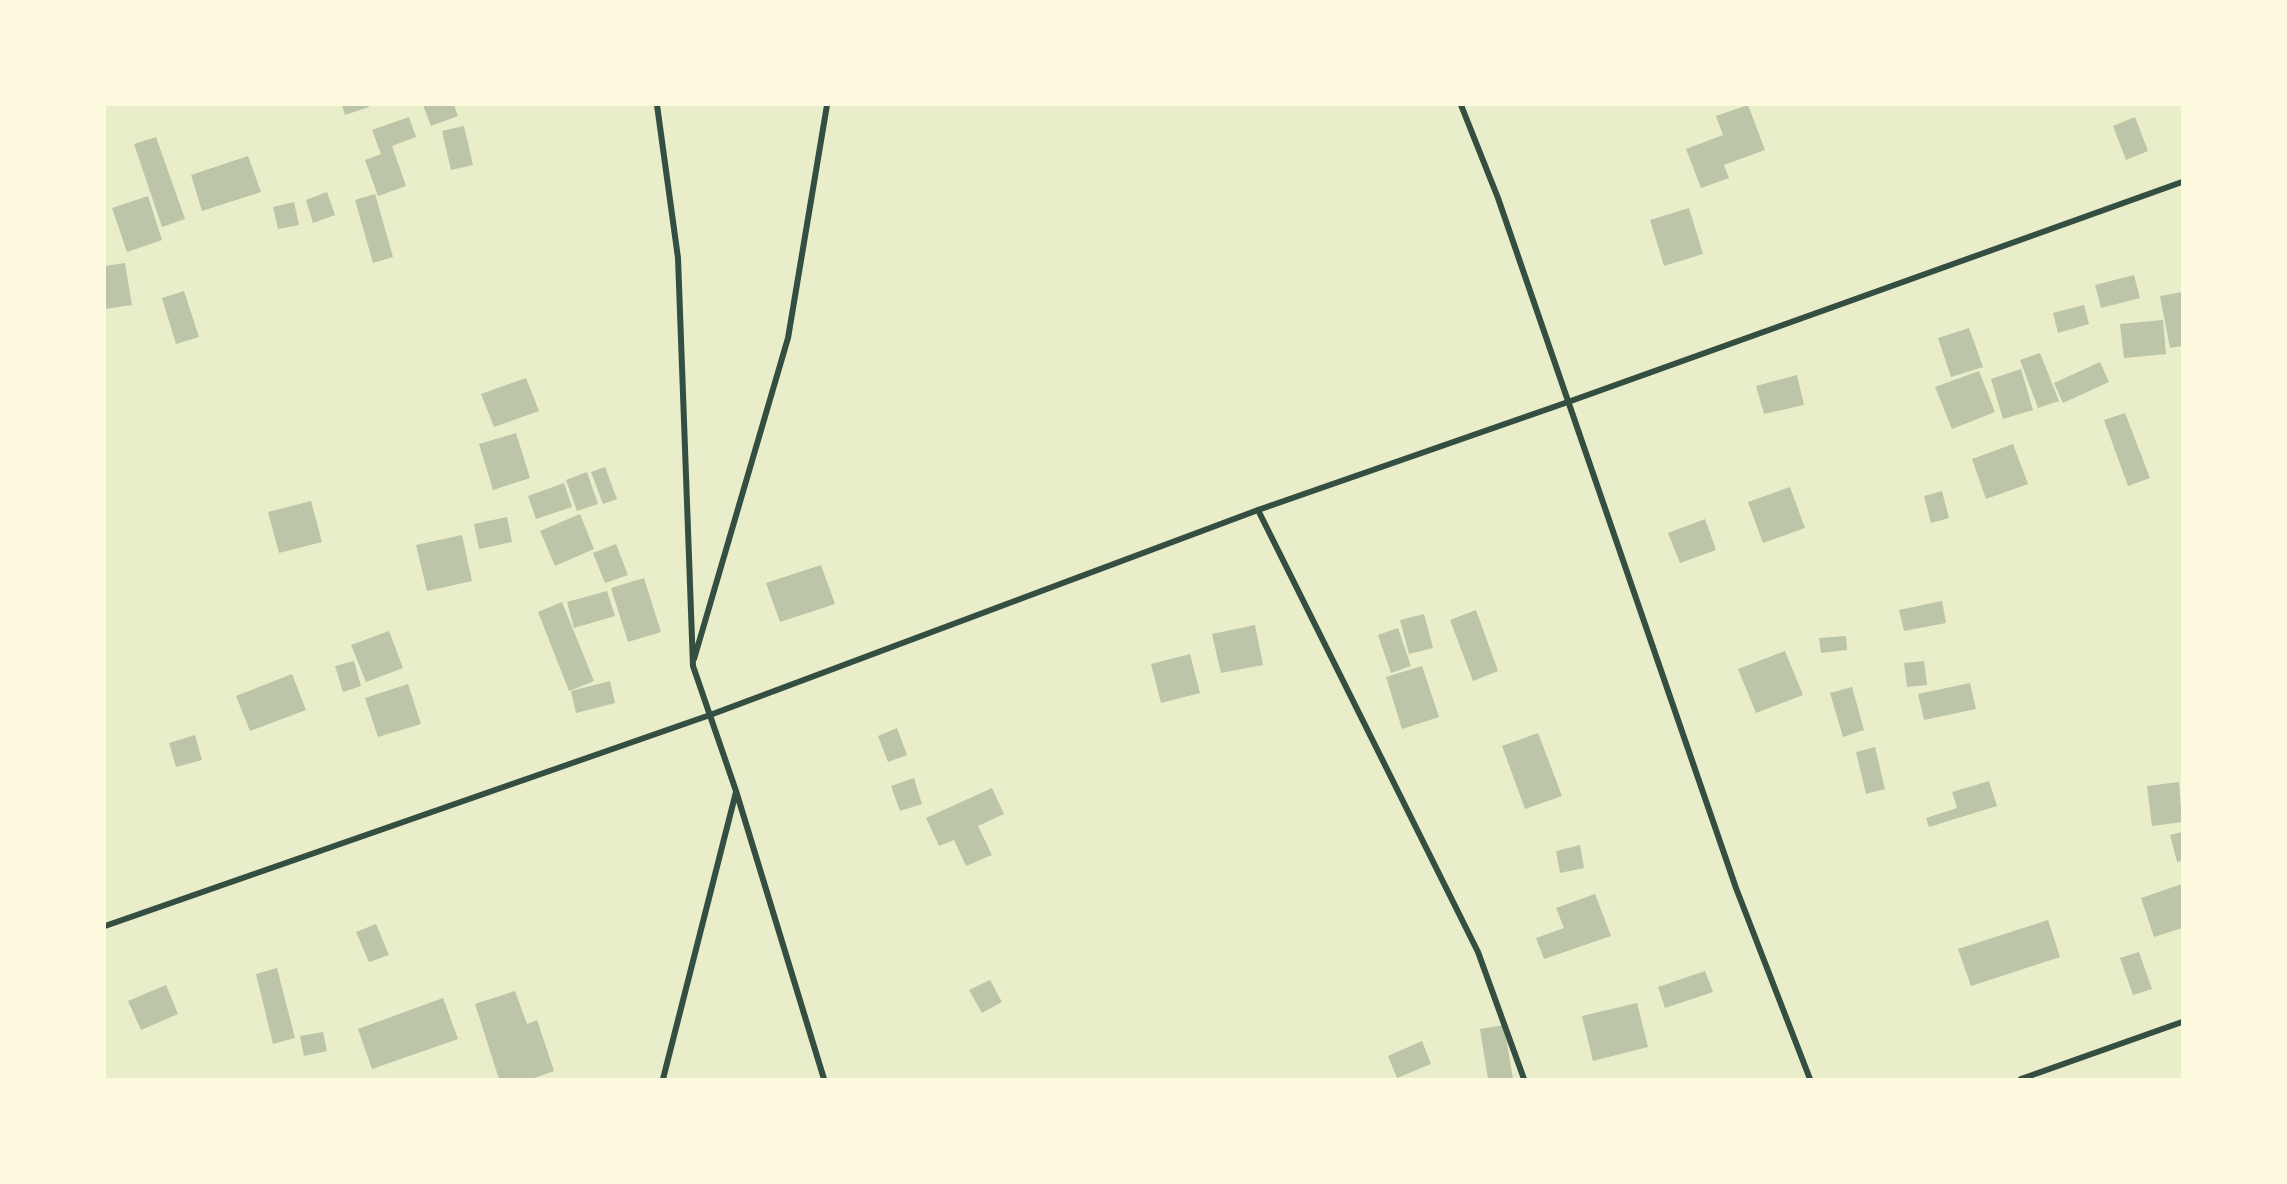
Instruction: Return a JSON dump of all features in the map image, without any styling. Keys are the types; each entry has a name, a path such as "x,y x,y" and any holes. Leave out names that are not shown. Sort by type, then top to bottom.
{"street":[{"path":"657,105 678,258 693,666 736,791 824,1079"},
{"path":"693,666 788,338 827,105"},
{"path":"1461,105 1498,198 1736,888 1810,1079"},
{"path":"105,926 710,715 1258,510 1568,402 2182,182"},
{"path":"1258,510 1478,952 1524,1079"},
{"path":"663,1079 736,791"},
{"path":"2021,1079 2182,1022"}],"building":[{"path":"342,105 369,105 369,107 345,115"},
{"path":"423,105 454,105 458,116 431,126"},
{"path":"1748,105 1765,150 1724,165 1729,178 1701,188 1686,149 1723,135 1716,116"},
{"path":"409,117 416,137 392,146 406,186 378,196 365,160 381,154 372,130"},
{"path":"2135,117 2148,151 2126,160 2113,126"},
{"path":"464,126 473,165 451,170 442,131"},
{"path":"156,137 185,219 162,227 134,144"},
{"path":"248,156 261,192 202,211 191,175"},
{"path":"327,192 335,215 313,223 306,200"},
{"path":"375,194 393,257 373,263 355,200"},
{"path":"148,196 162,240 127,252 112,208"},
{"path":"294,202 299,225 278,229 273,207"},
{"path":"1689,208 1703,254 1664,266 1650,220"},
{"path":"125,263 132,305 105,309 105,266"},
{"path":"2134,275 2140,298 2101,308 2095,285"},
{"path":"184,291 199,337 176,344 162,298"},
{"path":"2182,292 2182,346 2170,348 2160,296"},
{"path":"2084,305 2089,324 2058,333 2053,313"},
{"path":"2163,320 2166,354 2124,358 2120,324"},
{"path":"1969,328 1983,367 1951,377 1938,338"},
{"path":"2040,353 2059,401 2038,408 2020,360"},
{"path":"2100,362 2109,382 2063,403 2054,383"},
{"path":"2021,369 2033,410 2003,419 1991,379"},
{"path":"1979,371 1995,412 1952,429 1935,387"},
{"path":"1797,375 1804,405 1764,414 1756,386"},
{"path":"526,378 539,411 494,427 481,394"},
{"path":"2125,413 2150,478 2128,486 2104,420"},
{"path":"516,433 530,478 493,490 479,444"},
{"path":"2013,444 2028,484 1986,499 1972,459"},
{"path":"605,467 617,499 603,504 591,472"},
{"path":"587,472 598,504 577,511 566,480"},
{"path":"564,483 572,507 536,519 528,496"},
{"path":"1790,487 1805,528 1763,543 1748,502"},
{"path":"1942,491 1949,518 1931,523 1924,496"},
{"path":"311,501 322,542 279,553 268,512"},
{"path":"580,514 594,549 555,566 540,531"},
{"path":"507,517 512,542 479,549 474,524"},
{"path":"1705,519 1716,550 1680,563 1668,533"},
{"path":"462,535 472,581 427,591 416,545"},
{"path":"616,544 628,575 605,583 593,553"},
{"path":"821,565 835,604 780,622 766,583"},
{"path":"644,578 661,632 628,642 611,588"},
{"path":"607,591 615,616 574,628 567,602"},
{"path":"1942,601 1946,623 1904,631 1899,610"},
{"path":"562,602 594,681 569,691 538,612"},
{"path":"1476,610 1498,671 1473,681 1450,620"},
{"path":"1424,614 1433,648 1409,654 1400,620"},
{"path":"1255,625 1263,665 1221,673 1212,634"},
{"path":"1398,628 1411,666 1391,673 1378,635"},
{"path":"389,631 403,668 366,682 351,645"},
{"path":"1846,636 1847,650 1821,653 1819,638"},
{"path":"1785,651 1803,695 1756,713 1738,669"},
{"path":"1190,654 1200,693 1161,703 1151,664"},
{"path":"354,661 361,686 343,692 335,666"},
{"path":"1924,661 1927,685 1907,687 1904,663"},
{"path":"1422,666 1439,717 1402,729 1386,677"},
{"path":"292,674 306,710 250,731 236,696"},
{"path":"610,681 615,703 576,713 571,691"},
{"path":"1970,683 1976,709 1924,720 1918,694"},
{"path":"408,684 421,724 378,737 365,698"},
{"path":"1852,687 1864,730 1843,737 1830,693"},
{"path":"897,728 907,755 888,762 878,736"},
{"path":"1538,733 1562,796 1525,809 1502,746"},
{"path":"195,735 202,760 176,767 169,743"},
{"path":"1875,747 1885,789 1866,794 1856,752"},
{"path":"914,778 922,804 900,811 891,786"},
{"path":"1989,781 1997,806 1929,827 1926,818 1957,808 1952,792"},
{"path":"2179,782 2182,822 2152,826 2147,786"},
{"path":"992,788 1004,814 978,826 992,855 966,866 954,840 939,846 926,818"},
{"path":"2182,832 2182,861 2177,862 2170,835"},
{"path":"1580,845 1584,868 1560,873 1556,851"},
{"path":"2182,884 2182,928 2154,937 2141,898"},
{"path":"1595,894 1611,936 1544,959 1536,938 1564,928 1556,908"},
{"path":"2048,920 2060,957 1971,986 1958,949"},
{"path":"376,924 389,955 369,962 356,932"},
{"path":"2139,952 2152,989 2133,995 2120,958"},
{"path":"277,968 295,1038 273,1044 256,974"},
{"path":"1705,971 1713,992 1665,1008 1658,987"},
{"path":"990,980 1002,1002 982,1013 969,990"},
{"path":"166,985 178,1014 141,1030 128,1001"},
{"path":"515,991 527,1024 537,1020 554,1071 531,1079 499,1079 475,1004"},
{"path":"443,998 458,1039 372,1069 358,1029"},
{"path":"1637,1003 1648,1047 1593,1061 1582,1016"},
{"path":"1504,1025 1513,1079 1488,1079 1480,1029"},
{"path":"323,1032 327,1051 304,1056 300,1036"},
{"path":"1422,1041 1431,1064 1397,1078 1388,1056"}]}
